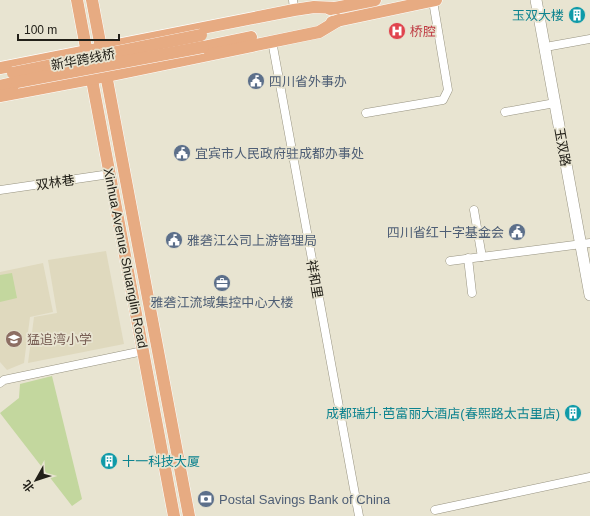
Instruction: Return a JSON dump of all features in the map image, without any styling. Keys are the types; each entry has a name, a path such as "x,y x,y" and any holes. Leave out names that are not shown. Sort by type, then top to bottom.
{"main road":[{"name":"Xinhua Avenue Shuanglin Road","path":"76,0 174,516"},
{"name":"Xinhua Avenue Shuanglin Road","path":"92,0 190,516"},
{"path":"202,41 375,0"},
{"path":"202,41 339,20 434,0"},
{"name":"玉双路","path":"536,0 555,103 590,257"},
{"name":"玉双路","path":"543,0 586,243 590,295"},
{"path":"0,68 101,48 293,5 337,8"},
{"path":"0,96 106,76 319,32 339,20"},
{"name":"新华跨线桥","path":"15,78 202,41"},
{"path":"0,75 15,78"},
{"path":"0,86 15,78"}],"street":[{"path":"366,113 443,100 448,90 434,0"},
{"path":"551,46 590,39"},
{"name":"祥和里","path":"272,41 359,516"},
{"path":"505,112 555,103"},
{"name":"双林巷","path":"0,190 110,174"},
{"path":"474,210 482,257"},
{"path":"450,260 586,243"},
{"path":"468,258 472,293"},
{"path":"2,379 143,350"},
{"path":"435,510 590,477"}],"shaded area":[{"path":"106,251 124,344 28,363 34,317 57,313 48,260"},
{"name":"猛追湾小学","path":"43,263 53,312 30,317 24,363 7,370 0,362 0,272"}],"green space":[{"path":"12,273 17,298 0,302 0,275"},
{"path":"52,376 82,499 72,506 0,413 19,398 20,384"}],"place":[{"name":"玉双大楼","path":"577,15"},
{"name":"桥腔","path":"397,31"},
{"name":"四川省外事办","path":"256,81"},
{"name":"宜宾市人民政府驻成都办事处","path":"182,153"},
{"name":"四川省红十字基金会","path":"517,232"},
{"name":"雅砻江公司上游管理局","path":"174,240"},
{"name":"雅砻江流域集控中心大楼","path":"222,283"},
{"name":"猛追湾小学","path":"14,339"},
{"name":"成都瑞升·芭富丽大酒店(春熙路太古里店)","path":"573,413"},
{"name":"十一科技大厦","path":"109,461"},
{"name":"Postal Savings Bank of China","path":"206,499"}]}
